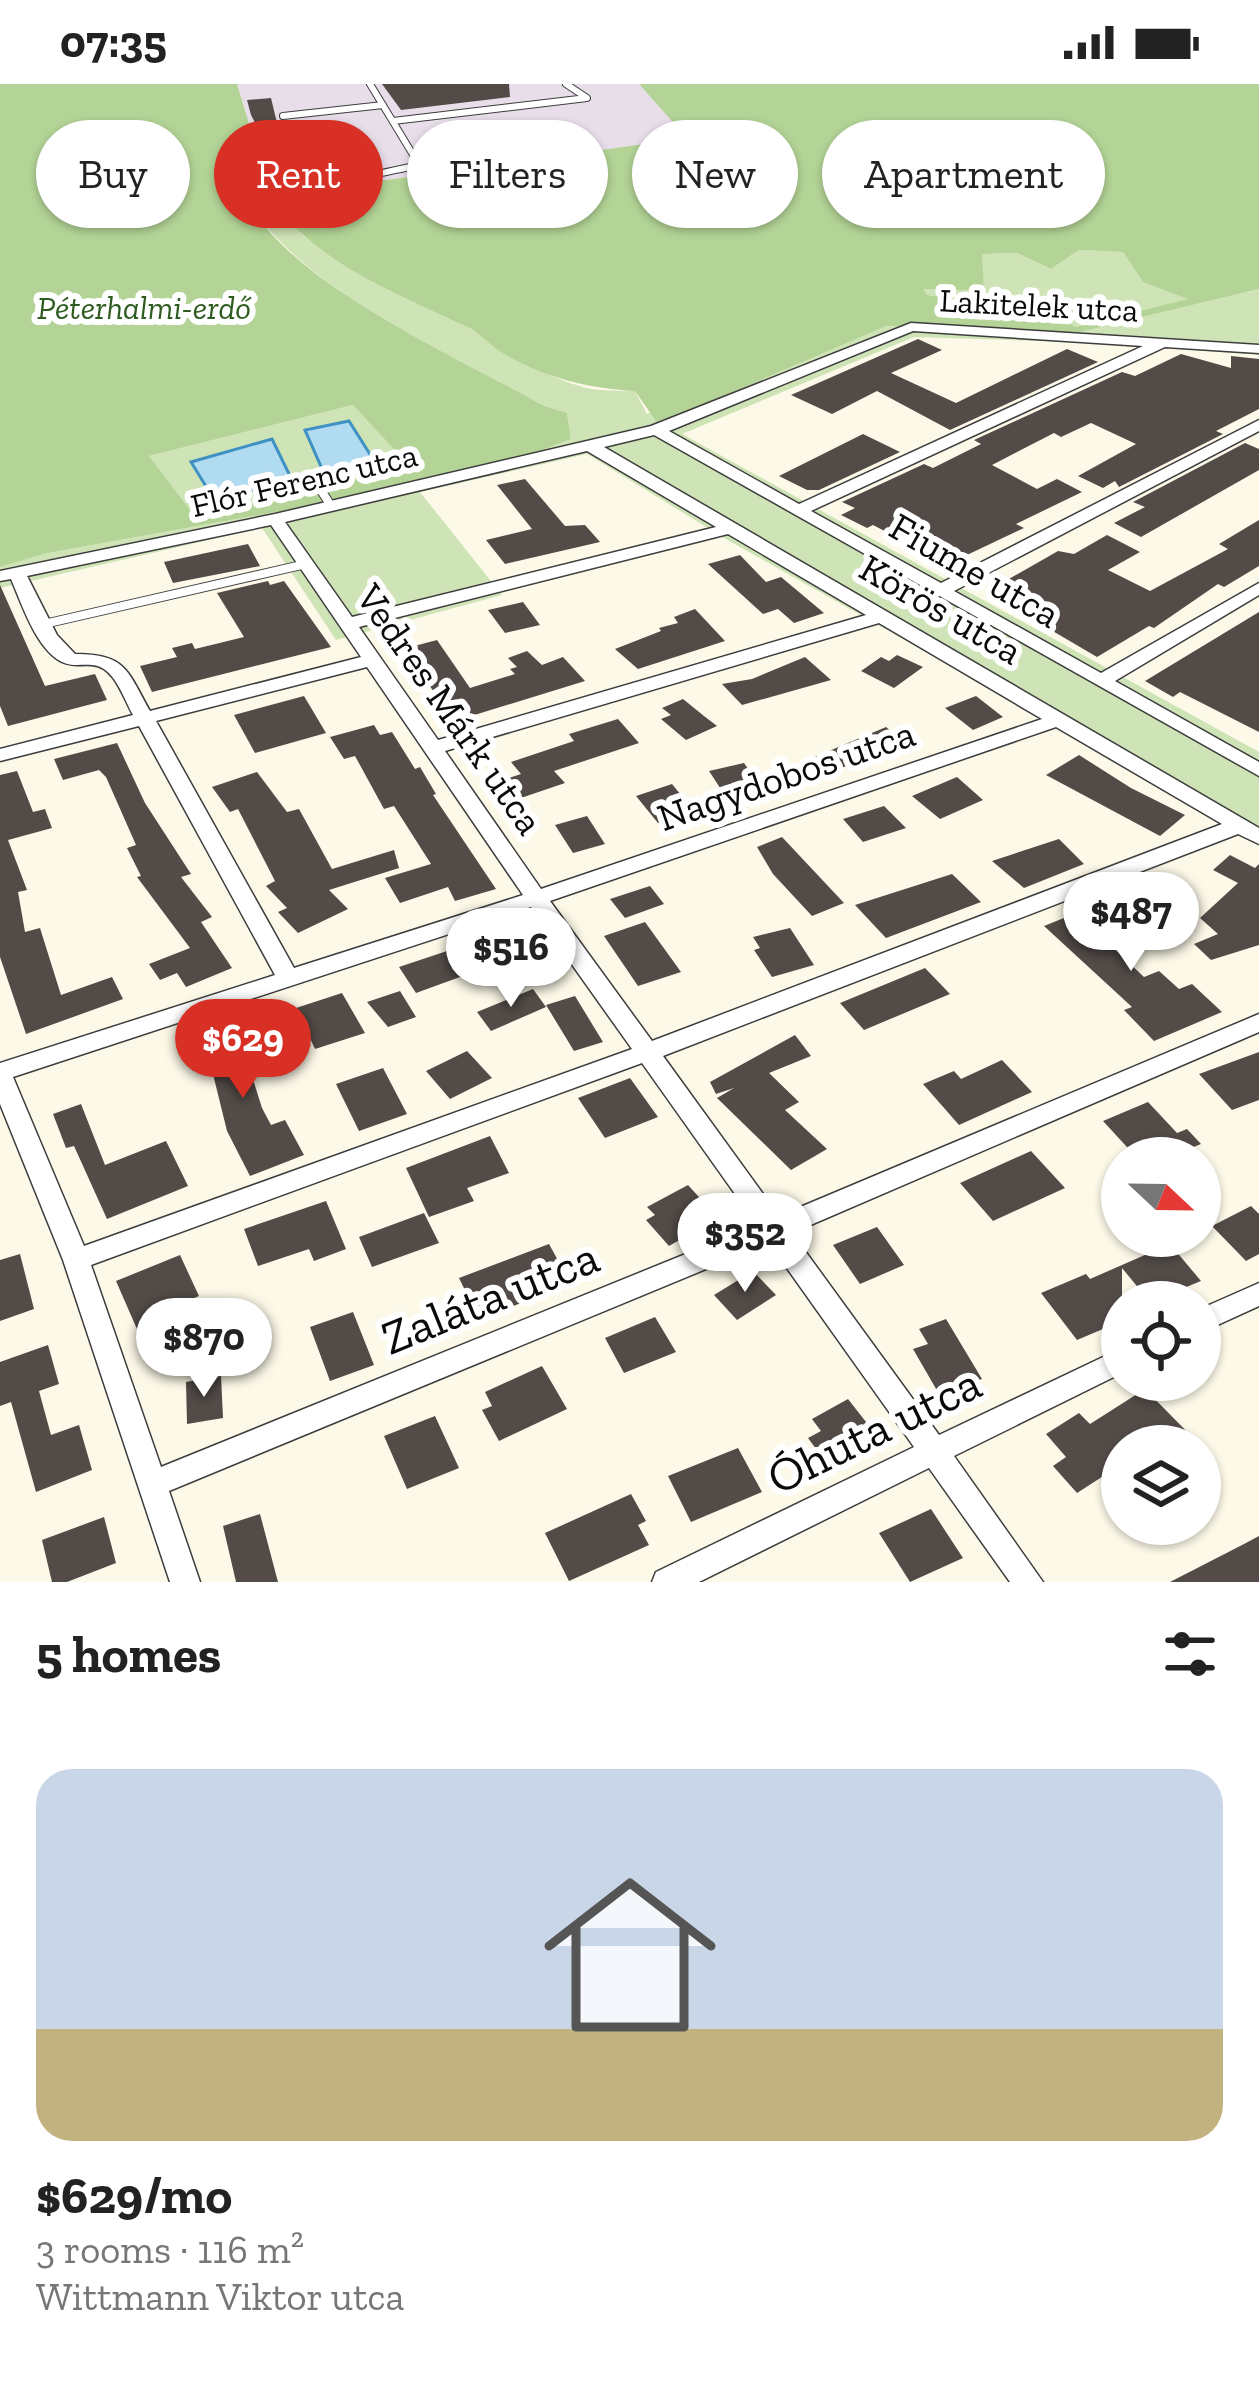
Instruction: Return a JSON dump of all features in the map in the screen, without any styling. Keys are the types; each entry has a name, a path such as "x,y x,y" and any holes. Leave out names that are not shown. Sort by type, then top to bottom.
{"street":[{"name":"Lakitelek utca","path":"620,436 656,430 911,327 1259,349"},
{"path":"801,509 1165,342"},
{"path":"944,589 1259,425"},
{"name":"Fiume utca","path":"656,430 1259,770"},
{"name":"Flór Ferenc utca","path":"8,574 275,520 620,436"},
{"name":"Körös utca","path":"587,444 1249,831"},
{"name":"Vedres Márk utca","path":"275,520 536,898 778,1228 1028,1582"},
{"path":"348,624 731,528"},
{"path":"8,574 61,656 113,663 288,978"},
{"path":"1102,680 1259,588"},
{"path":"433,748 881,616"},
{"path":"0,755 372,660"},
{"name":"Nagydobos utca","path":"0,1073 536,898 1060,719"},
{"path":"76,1260 1249,831"},
{"name":"Zaláta utca","path":"152,1484 778,1228 1259,1022"},
{"path":"0,1073 76,1260 185,1582"},
{"path":"1221,1312 1259,1294"},
{"name":"Óhuta utca","path":"667,1582 1101,1370"}],"lane":[{"path":"370,84 407,144"},
{"path":"393,121 535,104 577,105 587,98 566,84"},
{"path":"283,116 383,105"},
{"path":"319,487 331,506"},
{"path":"44,624 306,564"}],"shaded area":[{"path":"237,84 639,84 672,120 632,120 632,146 608,149 608,120 407,120 407,177 383,180 383,120 248,120"}],"green space":[{"name":"Péterhalmi-erdő","path":"0,84 237,84 248,120 214,120 214,228 266,228 298,259 379,316 545,406 567,413 571,439 540,451 298,508 48,553 0,567","holes":["353,405 406,462 196,518 149,456"]},
{"name":"Péterhalmi-erdő","path":"639,84 1259,84 1259,289 1072,334 886,326 658,424 635,391 567,380 535,369 499,351 467,327 359,274 296,228 383,228 383,180 407,177 407,228 608,228 608,149 632,146 632,228 798,228 798,120 671,120","holes":["1079,250 1123,252 1143,282 1188,299 1076,327 1046,310 927,295 923,289 984,291 982,254 1017,253 1051,269"]},
{"path":"269,228 296,228 340,262 565,381 600,390 635,391 647,414 886,326 1072,334 1259,289 1259,355 1102,343 914,337 682,434 1259,752 1259,840 726,539 587,454 420,492 502,595 336,640 262,528 0,588 0,567 48,553 298,508 540,451 571,439 567,413 545,406 381,317 302,262"},
{"path":"1079,250 1123,252 1143,282 1191,299 1076,327 1046,310 927,295 922,289 984,291 981,254 1017,253 1051,269"},
{"path":"353,405 407,462 195,518 149,456"}],"water":[{"path":"349,421 373,459 323,471 305,430"},
{"path":"272,439 292,480 215,501 191,462"}],"building":[{"path":"382,84 509,84 510,97 401,110"},
{"path":"271,98 277,120 254,120 247,100"},
{"path":"918,339 942,350 891,373 956,403 1067,349 1098,362 950,430 877,391 832,414 791,395"},
{"path":"1181,354 1231,368 1231,356 1259,359 1259,409 1216,431 1223,434 1119,487 1115,481 1103,488 1078,476 1136,444 1091,423 1061,437 1054,433 992,465 1037,489 1057,479 1082,492 1016,524 1024,528 948,564 873,525 867,528 841,515 855,508 842,502 924,464 933,468 981,444 974,440 1122,372 1135,376"},
{"path":"863,434 900,452 819,490 807,490 779,476"},
{"path":"1245,443 1259,449 1259,470 1141,537 1114,523 1145,507 1133,502"},
{"path":"525,479 565,526 585,525 600,542 505,564 486,540 532,529 497,485"},
{"path":"1259,520 1259,566 1224,587 1218,584 1154,628 1149,626 1097,657 986,592 1058,551 1074,554 1107,535 1140,552 1108,570 1150,591 1228,549 1219,544"},
{"path":"248,544 260,566 173,583 164,562"},
{"path":"740,555 766,582 781,577 824,613 794,623 778,609 763,614 708,564"},
{"path":"268,581 270,585 284,581 331,647 152,692 140,666 177,657 172,648 192,643 195,649 244,637 217,593"},
{"path":"0,585 45,686 95,674 107,700 8,726 0,706"},
{"path":"523,602 540,625 505,633 488,610"},
{"path":"695,609 725,641 638,669 615,649 678,623 674,617"},
{"path":"1259,612 1259,732 1180,692 1173,697 1145,681"},
{"path":"437,640 470,688 515,674 510,669 517,667 508,658 527,651 542,665 563,657 585,681 455,721 403,649"},
{"path":"897,655 923,667 894,688 861,671 881,657 889,661"},
{"path":"805,657 831,680 742,705 722,684 752,679"},
{"path":"304,696 326,733 255,753 234,715"},
{"path":"976,696 1003,717 973,730 945,708"},
{"path":"683,699 717,726 686,740 661,719 671,715 662,708"},
{"path":"618,719 639,743 554,771 565,783 515,800 500,781 521,774 511,762 574,741 569,734"},
{"path":"374,725 380,735 392,732 415,769 420,767 433,795 496,889 455,901 448,887 400,903 385,878 431,864 394,806 384,809 355,756 344,759 330,737"},
{"path":"886,727 909,746 825,773 810,759"},
{"path":"117,743 145,803 191,874 181,877 212,917 201,922 232,968 186,987 177,973 160,980 149,964 190,948 137,877 141,876 127,848 136,845 106,777 99,770 63,780 54,759"},
{"path":"1079,755 1185,815 1160,836 1046,775"},
{"path":"744,763 764,792 728,800 709,771"},
{"path":"17,771 33,812 45,809 52,828 8,840 27,890 18,892 25,932 40,928 61,995 112,977 123,999 26,1034 0,957 0,775"},
{"path":"257,772 287,812 299,809 332,869 394,850 399,868 329,890 348,909 298,933 278,912 287,908 266,886 275,881 238,809 230,812 212,787"},
{"path":"957,777 983,800 940,819 912,796"},
{"path":"672,784 695,812 658,823 636,796"},
{"path":"884,806 906,828 863,842 843,819"},
{"path":"587,816 605,844 573,853 555,825"},
{"path":"782,837 844,903 812,916 773,874 757,847"},
{"path":"1059,839 1084,864 1024,888 992,861"},
{"path":"1230,855 1255,868 1259,864 1259,945 1211,960 1194,944 1218,934 1200,918 1238,883 1213,870"},
{"path":"952,874 981,902 886,938 855,905"},
{"path":"650,886 664,904 625,918 610,899"},
{"path":"1106,901 1135,928 1105,940 1144,977 1159,971 1179,989 1192,984 1222,1012 1154,1041 1124,1010 1132,1007 1044,926"},
{"path":"645,922 681,972 638,986 604,936"},
{"path":"525,925 552,961 504,980 493,965 416,993 399,967"},
{"path":"790,928 814,965 772,977 754,950 760,948 753,937"},
{"path":"925,968 950,994 864,1030 840,1003"},
{"path":"533,989 546,1007 491,1031 477,1012"},
{"path":"400,991 416,1017 388,1027 367,1002"},
{"path":"342,993 365,1033 315,1049 296,1008"},
{"path":"575,996 603,1042 574,1051 546,1005"},
{"path":"245,1027 254,1055 246,1057 262,1108 271,1125 285,1120 304,1155 250,1176 227,1131 211,1066 193,1071 185,1042"},
{"path":"795,1035 811,1056 769,1073 799,1102 785,1110 827,1149 791,1170 717,1098 734,1088 716,1094 710,1082"},
{"path":"467,1051 492,1078 450,1099 426,1071"},
{"path":"1259,1052 1259,1100 1232,1110 1199,1074"},
{"path":"1002,1060 1032,1092 959,1125 923,1084 954,1071 961,1079"},
{"path":"383,1068 407,1114 359,1131 336,1084"},
{"path":"630,1078 658,1117 605,1138 578,1098"},
{"path":"1148,1102 1177,1133 1187,1129 1194,1137 1118,1137 1103,1121"},
{"path":"81,1104 105,1165 166,1141 188,1186 107,1219 74,1146 66,1148 53,1114"},
{"path":"490,1136 509,1173 467,1188 474,1201 429,1217 406,1168"},
{"path":"1031,1151 1065,1188 993,1221 960,1183"},
{"path":"688,1185 718,1218 669,1246 646,1220 655,1215 647,1207"},
{"path":"326,1201 346,1249 314,1261 309,1249 258,1266 244,1229"},
{"path":"1251,1206 1259,1214 1259,1254 1246,1261 1221,1235 1221,1221"},
{"path":"424,1213 439,1243 372,1267 359,1237"},
{"path":"877,1227 904,1265 860,1284 833,1245"},
{"path":"549,1244 571,1284 479,1319 459,1278"},
{"path":"20,1254 34,1309 0,1321 0,1260"},
{"path":"180,1255 199,1296 163,1312 168,1324 140,1336 116,1281"},
{"path":"1140,1257 1181,1257 1201,1281 1133,1281 1122,1268 1122,1281 1101,1281 1101,1330 1077,1340 1041,1293 1086,1274 1090,1279"},
{"path":"753,1271 776,1295 737,1320 714,1295"},
{"path":"353,1312 374,1365 330,1381 310,1327"},
{"path":"655,1317 676,1352 624,1373 605,1338"},
{"path":"946,1319 982,1379 939,1394 913,1349 928,1344 919,1329"},
{"path":"48,1345 59,1384 39,1391 51,1435 79,1425 92,1470 36,1492 11,1402 0,1406 0,1362"},
{"path":"542,1366 567,1409 499,1441 482,1410 492,1406 485,1392"},
{"path":"221,1376 223,1418 187,1424 186,1382"},
{"path":"848,1399 877,1436 827,1464 808,1438 821,1431 812,1419"},
{"path":"1126,1401 1157,1401 1180,1425 1101,1425 1101,1478 1077,1493 1053,1466 1066,1457 1046,1434 1079,1413 1090,1424"},
{"path":"435,1416 459,1468 407,1489 384,1436"},
{"path":"738,1448 762,1492 691,1522 668,1476"},
{"path":"631,1494 646,1521 638,1525 649,1545 569,1581 545,1533"},
{"path":"931,1509 963,1558 910,1582 879,1533"},
{"path":"260,1514 278,1582 236,1582 223,1526"},
{"path":"104,1517 116,1563 67,1582 52,1582 42,1540"},
{"path":"1259,1536 1259,1582 1170,1582 1244,1544"}]}
